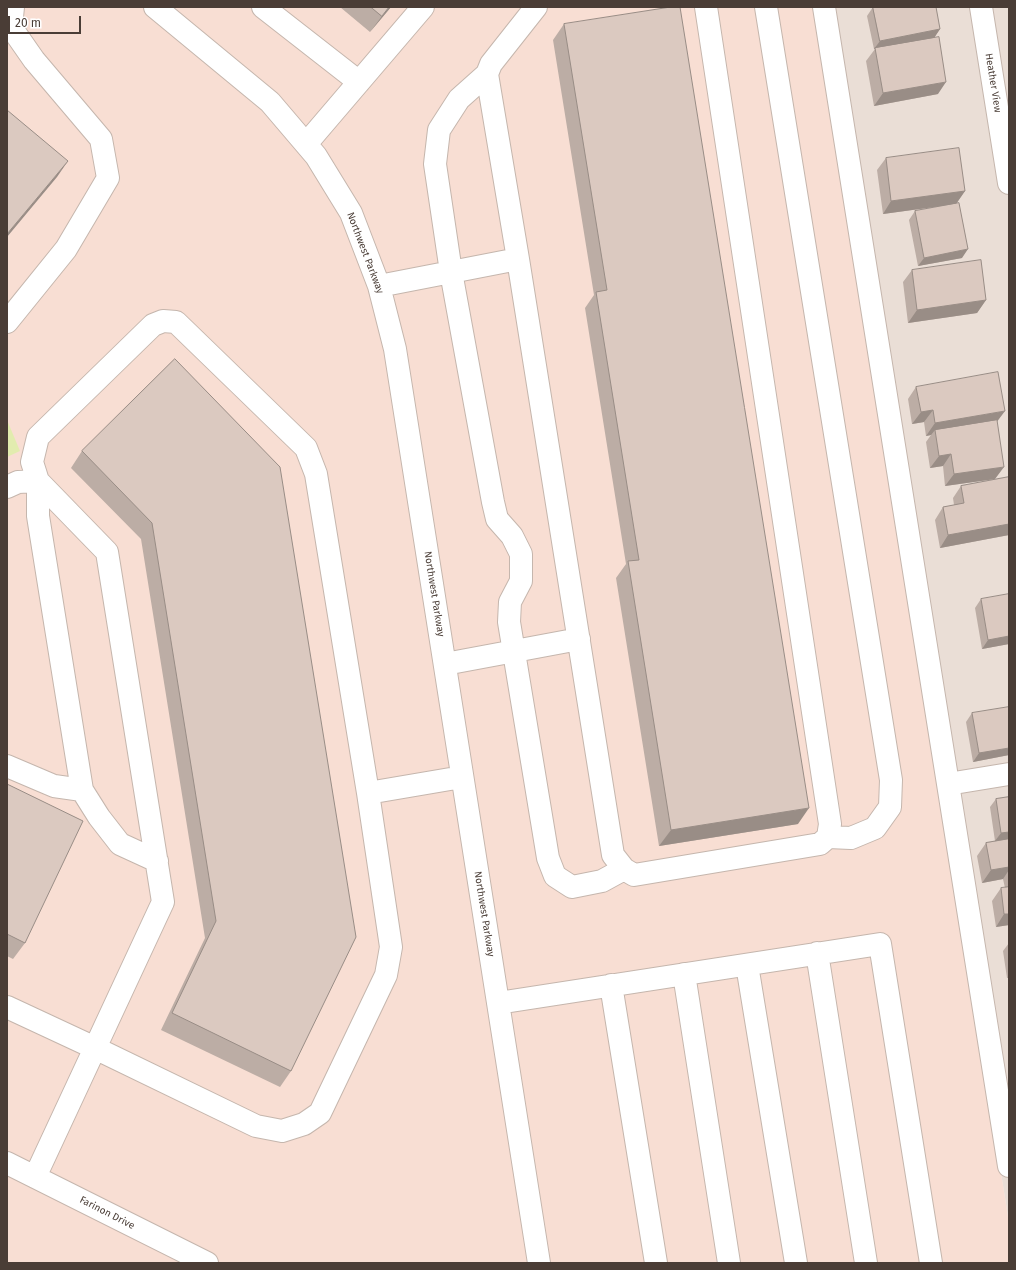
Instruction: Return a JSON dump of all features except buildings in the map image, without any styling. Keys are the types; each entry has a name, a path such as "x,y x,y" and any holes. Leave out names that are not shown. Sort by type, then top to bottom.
{"street":[{"path":"7,322 66,249 108,178 100,139 34,60 11,27 13,7"},
{"name":"Northwest Parkway","path":"155,7 270,102 316,156 351,213 379,286 395,349 539,1263"},
{"path":"263,7 359,82"},
{"path":"306,144 423,7"},
{"path":"536,7 492,64 487,74 459,99 439,130 435,164 451,272 493,502 497,519 512,536 521,554 521,581 510,602 509,622 548,858 555,876 572,887 602,880 624,870"},
{"path":"487,74 613,855 624,870 634,875 820,844 828,837 830,824 706,7"},
{"path":"766,7 891,780 890,807 875,828 851,838 828,837"},
{"path":"824,7 1009,1166"},
{"name":"Heather View","path":"980,7 1004,121 1009,183"},
{"path":"379,286 518,259"},
{"path":"7,1007 256,1126 282,1131 304,1124 320,1113 386,975 391,947 368,793 316,474 306,448 176,322 163,321 153,325 38,437 32,462 38,481 38,516 82,790 99,817 120,844 157,861"},
{"path":"7,487 18,482 38,481 107,552 163,902 35,1177"},
{"path":"445,664 579,639"},
{"path":"7,766 54,786 82,790"},
{"path":"948,784 1009,774"},
{"path":"368,793 462,777"},
{"path":"498,1003 880,944 931,1263"},
{"path":"817,954 866,1263"},
{"path":"747,965 796,1263"},
{"path":"684,974 729,1263"},
{"path":"611,986 656,1263"},
{"name":"Farinon Drive","path":"7,1163 207,1263"}],"shaded area":[{"path":"7,7 815,7 1009,1223 1009,1263 7,1263"},
{"path":"815,7 1009,7 1009,1223"}],"green space":[{"path":"7,420 20,451 7,457"}]}
